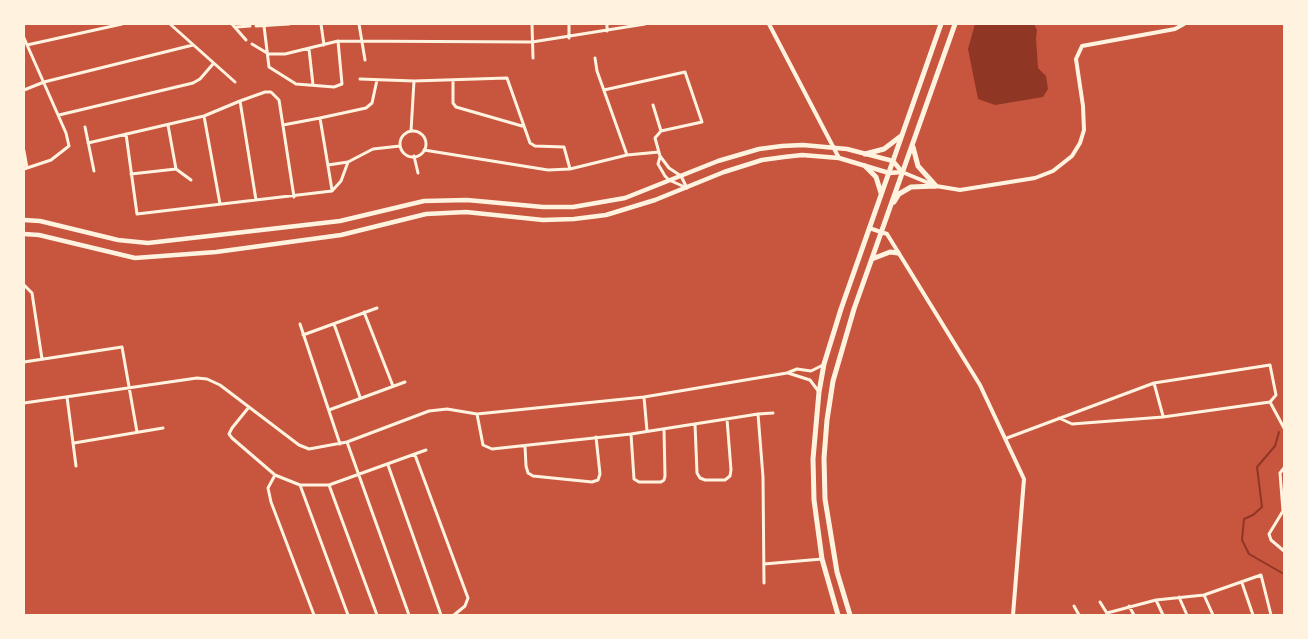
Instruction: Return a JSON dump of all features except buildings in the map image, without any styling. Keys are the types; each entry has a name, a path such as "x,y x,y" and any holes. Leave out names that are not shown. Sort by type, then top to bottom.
{"main road":[{"path":"838,615 822,558 814,500 815,429 819,392 824,364 869,228 941,24"},
{"path":"850,615 837,572 828,522 824,458 826,429 837,365 881,232 955,24"},
{"path":"865,154 884,149 902,136"},
{"path":"24,220 40,221 118,240 148,243 340,221 424,201 467,200 543,207 572,207 625,198 649,190 669,180 759,149 803,145 833,147 893,161 902,172"},
{"path":"912,145 918,166 936,186"},
{"path":"24,234 39,235 135,258 216,252 341,235 426,214 466,212 516,218 574,219 606,215 629,209 724,172 762,160 802,155 839,158 889,173 902,172"},
{"path":"865,166 876,178 882,193"},
{"path":"891,206 905,190 919,185 936,186"},
{"path":"424,201 426,214"},
{"path":"872,259 890,252 898,253"},
{"path":"815,429 826,429"}],"street":[{"path":"27,45 122,24"},
{"path":"170,24 235,82"},
{"path":"232,24 246,40"},
{"path":"256,26 289,24"},
{"path":"321,24 324,45"},
{"path":"359,24 365,60"},
{"path":"532,24 533,58"},
{"path":"569,24 569,38"},
{"path":"607,24 607,32"},
{"path":"252,44 258,50 267,54 285,54 338,42 532,42 607,32 645,24"},
{"path":"769,24 839,158"},
{"path":"902,172 936,186 960,190 996,186 1045,175 1060,167 1076,150 1084,130 1084,106 1076,59 1082,46 1175,29 1184,24"},
{"path":"235,27 250,26"},
{"path":"264,26 269,67 291,83 334,87 342,84 338,42"},
{"path":"24,38 58,115 69,146 51,160 25,168 24,151"},
{"path":"24,90 44,82 193,45"},
{"path":"309,49 313,85"},
{"path":"595,58 627,156"},
{"path":"58,115 193,83 200,79 214,64"},
{"path":"604,90 685,72 702,122 661,131 655,138 659,154 658,164 665,176 669,180 687,188"},
{"path":"360,79 414,81 507,78 522,126 532,144 566,148 570,169"},
{"path":"283,125 366,108 372,103 377,80"},
{"path":"453,80 452,103 456,108 522,126"},
{"path":"414,81 410,131 401,138 400,146 407,155 414,156 424,150 536,170 570,169 627,156 659,154"},
{"path":"88,143 204,116 265,92 276,95 279,100 294,197"},
{"path":"240,101 256,200"},
{"path":"653,105 661,131"},
{"path":"204,116 220,204"},
{"path":"320,118 332,192"},
{"path":"168,124 176,168 191,180"},
{"path":"85,127 94,171"},
{"path":"410,131 422,134 426,142 424,150"},
{"path":"126,134 137,214 332,192 341,181 348,162"},
{"path":"328,165 348,162 373,149 400,146"},
{"path":"659,154 673,171 681,176 687,188"},
{"path":"414,156 418,173"},
{"path":"131,174 176,168"},
{"path":"665,176 673,171"},
{"path":"869,228 888,234 980,385 1007,438 1024,479 1013,615"},
{"path":"24,285 32,293 42,359"},
{"path":"303,335 377,308"},
{"path":"364,312 393,386"},
{"path":"300,324 340,444"},
{"path":"334,324 360,397"},
{"path":"24,362 122,347 137,432"},
{"path":"24,403 207,378 220,385 302,448 308,449 347,442 429,410 447,409 476,414 644,396 797,369 817,370 824,364"},
{"path":"1007,438 1059,417 1154,383 1270,365 1276,396 1270,402 1163,416 1072,424 1059,417"},
{"path":"787,372 810,380 819,392"},
{"path":"329,410 405,382"},
{"path":"1154,383 1163,416"},
{"path":"67,396 76,466"},
{"path":"644,396 647,431"},
{"path":"1270,402 1284,428"},
{"path":"249,407 229,434 275,475 300,485 329,485 426,450"},
{"path":"476,414 480,439 486,448 525,446 631,434 774,413"},
{"path":"758,414 763,477 764,583"},
{"path":"695,424 697,473 700,478 705,480 725,480 730,476 727,419"},
{"path":"74,443 163,428"},
{"path":"631,434 634,480 639,482 660,482 664,480 665,476 664,429"},
{"path":"525,446 526,466 528,473 533,476 592,482 598,480 600,474 596,437"},
{"path":"347,442 409,615"},
{"path":"415,455 468,598 465,606 454,615"},
{"path":"388,465 441,615"},
{"path":"1284,468 1280,473 1283,511 1269,534 1271,540 1284,552"},
{"path":"275,475 268,488 271,502 314,615"},
{"path":"300,485 348,615"},
{"path":"329,485 377,615"},
{"path":"764,564 822,558"},
{"path":"1100,602 1108,614 1130,606 1156,600 1204,595 1242,583 1259,575 1262,577 1271,615"},
{"path":"1242,583 1254,615"},
{"path":"1204,595 1213,615"},
{"path":"1178,597 1187,615"},
{"path":"1156,600 1163,615"},
{"path":"1074,606 1078,615"},
{"path":"1130,606 1134,615"}],"shaded area":[{"path":"975,24 1034,24 1037,30 1038,68 1046,76 1048,89 1043,97 995,105 978,99 968,49"}],"waterway":[{"path":"1279,432 1275,446 1257,467 1262,507 1253,515 1244,519 1242,540 1249,554 1284,574"}]}
